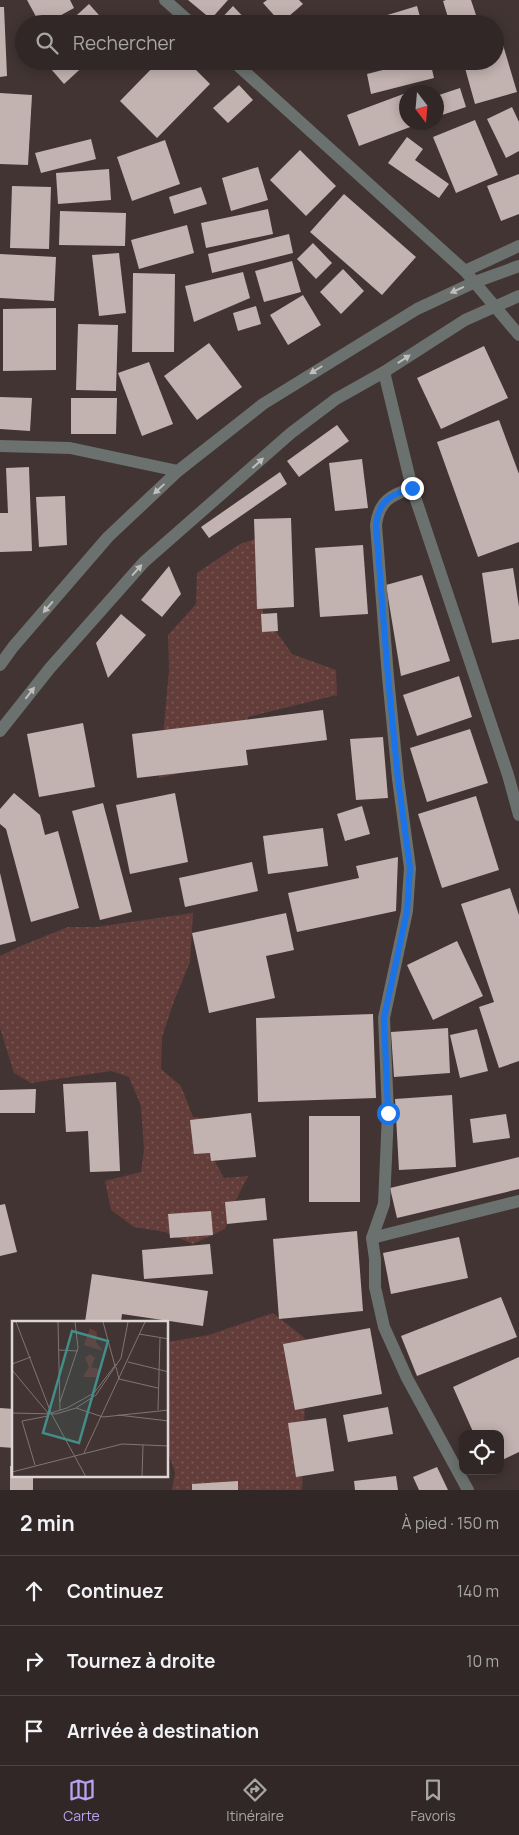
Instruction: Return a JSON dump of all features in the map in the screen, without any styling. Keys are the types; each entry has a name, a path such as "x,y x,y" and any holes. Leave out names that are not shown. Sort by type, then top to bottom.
{"street":[{"path":"165,0 182,15"},
{"path":"243,70 465,270 519,335"},
{"path":"465,270 519,246"},
{"path":"0,665 13,647 108,537 178,471 263,404 417,308 475,282 519,266"},
{"path":"0,731 50,668 144,562 291,433 336,399 384,372 465,320 494,305 519,296"},
{"path":"384,372 412,488 508,775 519,815"},
{"path":"0,446 70,448 178,471"},
{"path":"412,488 392,494 378,514 376,525 390,696 410,868 407,911 384,1018 388,1113 384,1204 372,1238 375,1259 375,1287 384,1326 407,1378 468,1490"},
{"path":"372,1238 519,1201"}],"shaded area":[{"path":"258,538 263,613 292,654 336,670 337,695 248,717 228,763 159,778 169,671 168,635 196,604 197,573 240,544"},
{"path":"193,913 190,962 162,1037 161,1069 181,1086 193,1117 206,1119 211,1154 224,1178 248,1176 225,1229 193,1244 165,1232 134,1227 111,1210 105,1181 141,1172 144,1150 141,1106 129,1077 111,1071 31,1083 14,1073 0,1028 0,956 68,927 96,927"},
{"path":"273,1313 307,1340 302,1490 172,1490 175,1473 169,1455 169,1342 209,1335"}],"building":[{"path":"27,0 70,0 74,8 61,15 35,15"},
{"path":"188,0 228,0 215,15 206,15"},
{"path":"267,0 299,0 303,4 290,15 274,15 263,3"},
{"path":"471,0 476,15 447,15 443,1"},
{"path":"89,4 99,15 77,15"},
{"path":"233,6 242,15 225,15"},
{"path":"417,6 420,15 387,15"},
{"path":"0,7 4,7 7,76 0,77"},
{"path":"504,48 517,92 475,104 466,70 504,70"},
{"path":"52,70 79,70 64,84"},
{"path":"150,70 196,70 210,84 157,138 120,101"},
{"path":"383,70 432,70 434,78 399,85 399,87 371,94 367,74"},
{"path":"239,85 253,100 228,123 213,108"},
{"path":"460,88 466,107 444,114 444,93"},
{"path":"0,93 32,95 28,165 0,164"},
{"path":"399,96 399,130 402,130 359,146 347,115"},
{"path":"512,107 519,122 519,151 506,158 487,119"},
{"path":"475,120 498,175 456,193 433,137"},
{"path":"407,137 423,149 415,160 449,184 439,198 388,163"},
{"path":"91,139 96,159 41,173 35,153"},
{"path":"165,140 180,184 132,201 117,157"},
{"path":"300,150 336,186 306,216 270,180"},
{"path":"258,167 268,200 231,211 222,178"},
{"path":"109,169 111,200 58,204 56,173"},
{"path":"519,174 519,214 501,221 487,186"},
{"path":"12,186 51,187 49,249 10,248"},
{"path":"201,187 207,204 174,214 169,197"},
{"path":"344,194 416,257 382,295 310,232"},
{"path":"268,209 273,234 206,248 201,223"},
{"path":"60,211 126,213 125,246 59,245"},
{"path":"187,225 194,253 139,269 131,240"},
{"path":"289,234 293,253 212,273 208,254"},
{"path":"313,243 332,263 316,279 297,259"},
{"path":"119,253 126,313 99,316 92,255"},
{"path":"0,254 56,257 54,301 0,298"},
{"path":"292,261 301,292 264,302 255,271"},
{"path":"343,269 364,291 341,314 320,292"},
{"path":"243,272 250,298 194,322 185,286"},
{"path":"133,273 175,274 174,352 132,352"},
{"path":"303,295 321,325 288,345 270,315"},
{"path":"256,306 261,324 238,331 233,313"},
{"path":"56,308 56,370 3,371 3,309"},
{"path":"78,324 118,325 116,391 76,390"},
{"path":"209,343 242,387 197,420 164,376"},
{"path":"484,346 508,398 441,429 417,378"},
{"path":"149,362 173,424 142,436 118,373"},
{"path":"0,397 32,398 30,431 0,429"},
{"path":"71,398 117,398 116,434 71,434"},
{"path":"499,420 519,474 519,542 478,557 437,442"},
{"path":"337,425 349,441 299,477 287,461"},
{"path":"362,459 368,508 335,511 329,463"},
{"path":"29,467 32,551 0,552 0,513 8,513 6,468"},
{"path":"280,472 287,484 209,538 201,527"},
{"path":"65,496 67,545 39,547 36,497"},
{"path":"291,518 294,607 257,609 254,519"},
{"path":"363,545 368,614 320,617 315,548"},
{"path":"169,566 181,594 162,617 141,600"},
{"path":"513,568 519,607 519,639 492,643 482,573"},
{"path":"422,575 450,661 401,676 386,585"},
{"path":"277,613 278,631 262,632 261,614"},
{"path":"121,614 146,635 108,678 96,643"},
{"path":"459,676 472,717 417,736 403,695"},
{"path":"323,710 327,740 246,750 248,765 137,778 132,734"},
{"path":"83,723 95,787 39,797 27,734"},
{"path":"470,729 488,783 427,802 410,748"},
{"path":"383,737 388,798 356,800 350,739"},
{"path":"14,793 40,815 45,835 58,831 79,908 31,922 6,829 0,824 0,809"},
{"path":"175,793 188,862 130,874 116,805"},
{"path":"476,796 499,870 442,888 418,814"},
{"path":"103,803 132,912 100,920 72,811"},
{"path":"362,806 370,834 345,841 337,814"},
{"path":"323,828 328,866 268,874 263,836"},
{"path":"398,857 396,911 297,932 288,893 359,878 356,866"},
{"path":"252,862 258,891 185,907 179,878"},
{"path":"0,873 16,941 0,945"},
{"path":"510,888 519,915 519,1061 499,1068 479,1007 494,1002 461,904"},
{"path":"286,913 294,950 266,956 275,998 209,1013 192,933"},
{"path":"457,941 483,996 433,1020 407,965"},
{"path":"373,1014 376,1098 258,1102 256,1018"},
{"path":"448,1028 450,1073 394,1077 391,1032"},
{"path":"477,1029 488,1071 460,1078 450,1035"},
{"path":"116,1082 120,1171 90,1172 88,1131 66,1132 63,1084"},
{"path":"36,1089 35,1113 0,1113 0,1090"},
{"path":"452,1095 456,1167 399,1170 395,1099"},
{"path":"251,1113 256,1157 211,1161 210,1153 194,1154 190,1120"},
{"path":"506,1114 510,1138 473,1143 470,1119"},
{"path":"309,1116 360,1116 360,1202 309,1202"},
{"path":"519,1157 519,1189 397,1218 390,1188"},
{"path":"265,1198 267,1220 227,1224 225,1202"},
{"path":"5,1204 17,1252 0,1256 0,1205"},
{"path":"211,1211 213,1235 170,1238 168,1214"},
{"path":"357,1231 363,1311 279,1319 273,1239"},
{"path":"459,1237 468,1278 391,1294 383,1253"},
{"path":"210,1244 213,1274 144,1279 142,1250"},
{"path":"92,1274 208,1291 203,1326 122,1314 121,1321 85,1321"},
{"path":"501,1297 517,1337 417,1376 401,1336"},
{"path":"370,1328 382,1394 295,1410 283,1344"},
{"path":"519,1357 519,1452 504,1459 504,1430 472,1430 453,1387"},
{"path":"388,1407 393,1434 348,1442 343,1415"},
{"path":"0,1408 12,1409 12,1448 0,1447"},
{"path":"326,1418 334,1471 296,1477 288,1423"},
{"path":"10,1466 12,1466 12,1478 33,1478 33,1490 10,1490"},
{"path":"437,1467 448,1490 419,1490 413,1477"},
{"path":"396,1476 398,1490 355,1490 354,1481"},
{"path":"238,1481 238,1490 192,1490 192,1484"}],"route":[{"path":"388,1113 384,1018 407,911 410,868 398,779 376,525 378,514 392,494 412,488"}]}
